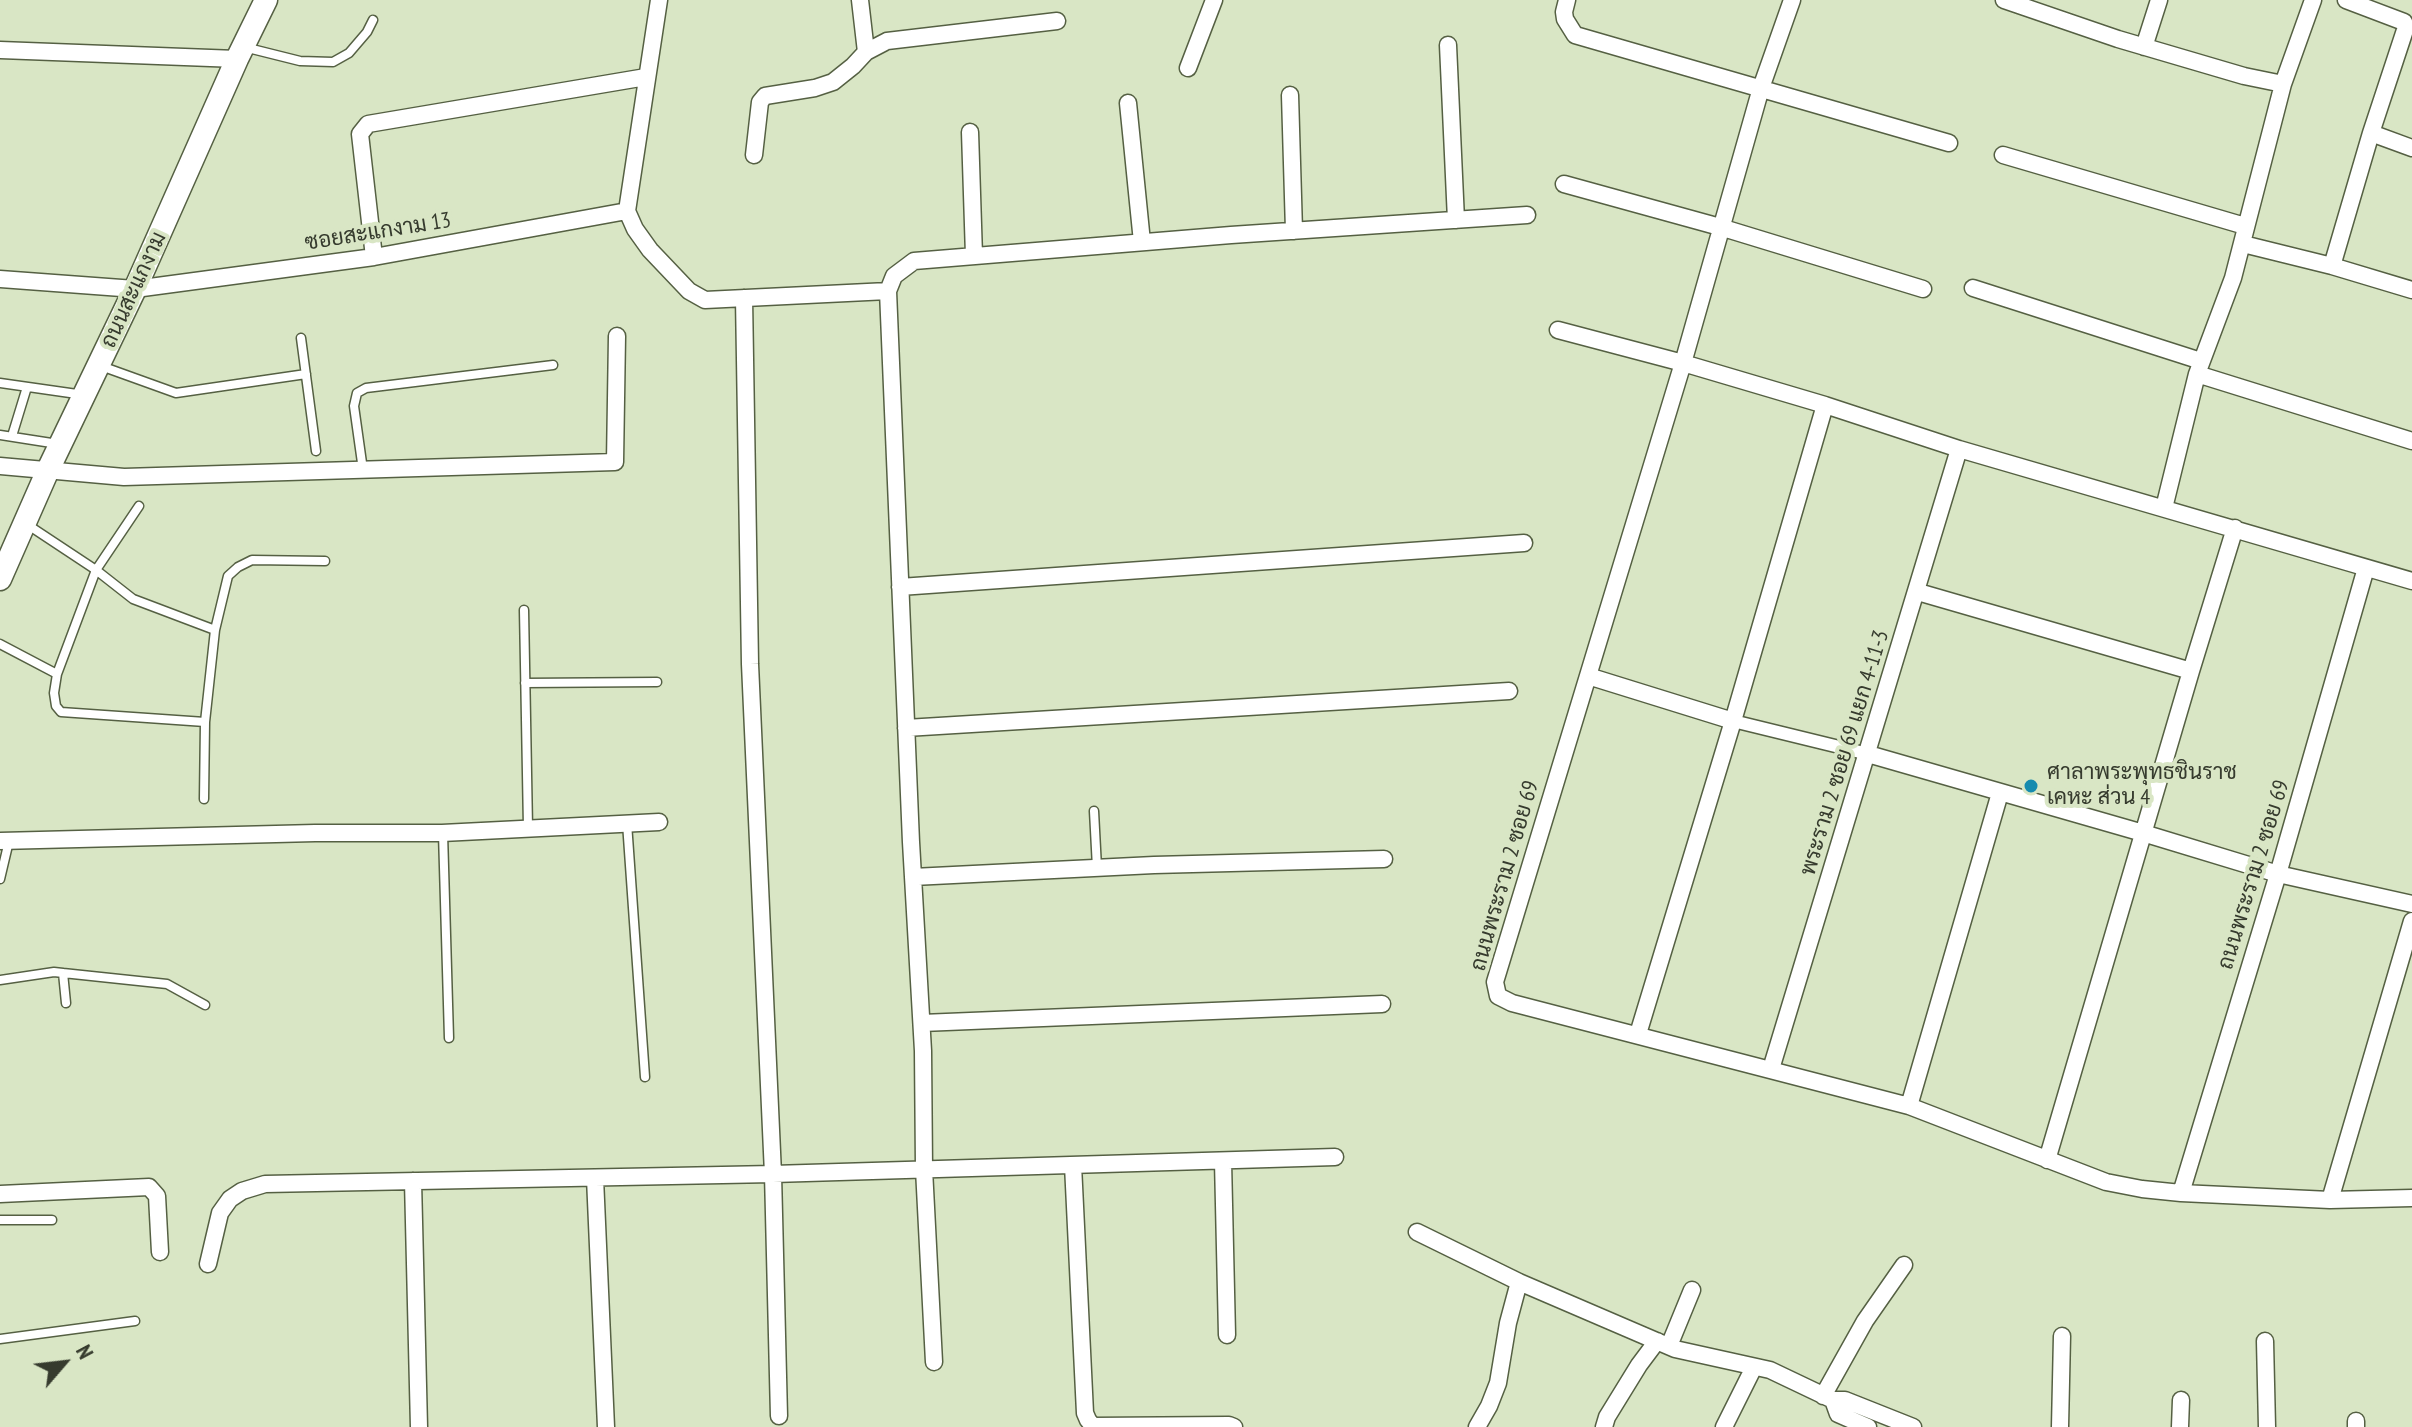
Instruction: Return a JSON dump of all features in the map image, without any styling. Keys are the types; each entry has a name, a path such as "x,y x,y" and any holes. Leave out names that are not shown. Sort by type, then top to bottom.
{"street":[{"name":"ถนนสะแกงาม","path":"0,579 266,0"},
{"path":"659,0 627,211 650,250 689,291 705,300 888,291"},
{"path":"860,0 866,52"},
{"path":"1188,68 1214,0"},
{"path":"1567,0 1565,19 1575,35 1949,143"},
{"name":"ถนนพระราม 2 ซอย 69","path":"1792,0 1761,88 1683,363 1495,982 1498,996 1512,1003 1909,1106 2106,1182 2181,1193 2330,1200 2412,1198"},
{"path":"2144,47 2159,0"},
{"path":"2164,508 2199,368 2233,278 2283,84 2313,0"},
{"path":"2332,266 2406,27 2404,22 2346,0"},
{"path":"2012,1 2059,20 2144,47 2283,84"},
{"path":"754,155 760,102 765,96 833,82 866,52 887,41 1057,21"},
{"path":"1448,45 1456,220"},
{"path":"0,50 240,53"},
{"path":"374,257 360,134 368,124 646,77"},
{"path":"1290,95 1294,231"},
{"path":"1128,103 1142,242"},
{"path":"970,132 974,256"},
{"path":"2371,133 2412,148"},
{"path":"2003,155 2245,226"},
{"path":"1564,184 1720,227 1923,289"},
{"name":"ซอยสะแกงาม 13","path":"0,279 135,289 374,257 627,211"},
{"path":"934,1362 924,1169 922,1023 888,291 894,276 914,261 1527,215"},
{"path":"2243,244 2412,290"},
{"path":"1973,288 2412,441"},
{"path":"744,298 750,664 773,1174 779,1416"},
{"path":"1558,330 1683,363 1959,449 2412,581"},
{"path":"0,466 124,477 615,462 617,336"},
{"path":"1638,1034 1825,405"},
{"name":"พระราม 2 ซอย 69 แยก 4-11-3","path":"1771,1069 1959,449"},
{"path":"2047,1160 2235,528"},
{"path":"900,587 1524,543"},
{"name":"ถนนพระราม 2 ซอย 69","path":"2181,1193 2278,874 2366,568"},
{"path":"1918,592 2191,671"},
{"path":"1588,676 1733,721 1868,754 2278,874 2412,904"},
{"path":"906,728 1509,691"},
{"path":"1909,1106 2000,793"},
{"path":"5,841 442,833 659,822"},
{"path":"913,877 1384,859"},
{"path":"2330,1200 2412,921"},
{"path":"922,1023 1382,1004"},
{"path":"208,1264 220,1213 230,1199 242,1191 265,1184 773,1174 1335,1157"},
{"path":"1223,1161 1227,1335"},
{"path":"1073,1165 1085,1413 1088,1420 1093,1426 1234,1427"},
{"path":"595,1178 606,1427"},
{"path":"413,1181 419,1427"},
{"path":"0,1194 149,1187 157,1196 160,1252"},
{"path":"1417,1232 1519,1282 1663,1344 1770,1370 1868,1427"},
{"path":"1834,1407 1853,1341 1904,1265"},
{"path":"1477,1427 1498,1383 1508,1323 1519,1282"},
{"path":"1604,1427 1639,1365 1663,1344 1692,1290"},
{"path":"2060,1427 2062,1336"},
{"path":"2265,1341 2267,1427"},
{"path":"1724,1427 1754,1367"},
{"path":"2180,1427 2181,1400"},
{"path":"1834,1407 1913,1427"}],"lane":[{"path":"240,53 333,62 349,53 373,20"},
{"path":"301,338 316,451"},
{"path":"99,365 176,393 306,374"},
{"path":"363,470 354,406 357,393 366,388 553,365"},
{"path":"0,383 84,395"},
{"path":"12,436 27,387"},
{"path":"0,435 61,444"},
{"path":"139,506 96,570 57,674 54,693 56,706 61,712 205,722"},
{"path":"24,523 96,570 133,599 215,630"},
{"path":"204,799 205,722 215,630 228,576 252,560 325,561"},
{"path":"524,610 528,828"},
{"path":"0,644 57,674"},
{"path":"525,683 657,682"},
{"path":"1094,811 1097,868"},
{"path":"627,823 645,1077"},
{"path":"442,833 449,1038"},
{"path":"0,879 5,841"},
{"path":"0,980 54,972 167,984 205,1005"},
{"path":"63,973 66,1003"},
{"path":"0,1220 52,1220"},
{"path":"0,1339 135,1321"}],"place":[{"name":"ศาลาพระพุทธชินราช เคหะ ส่วน 4","path":"2031,786"}]}
